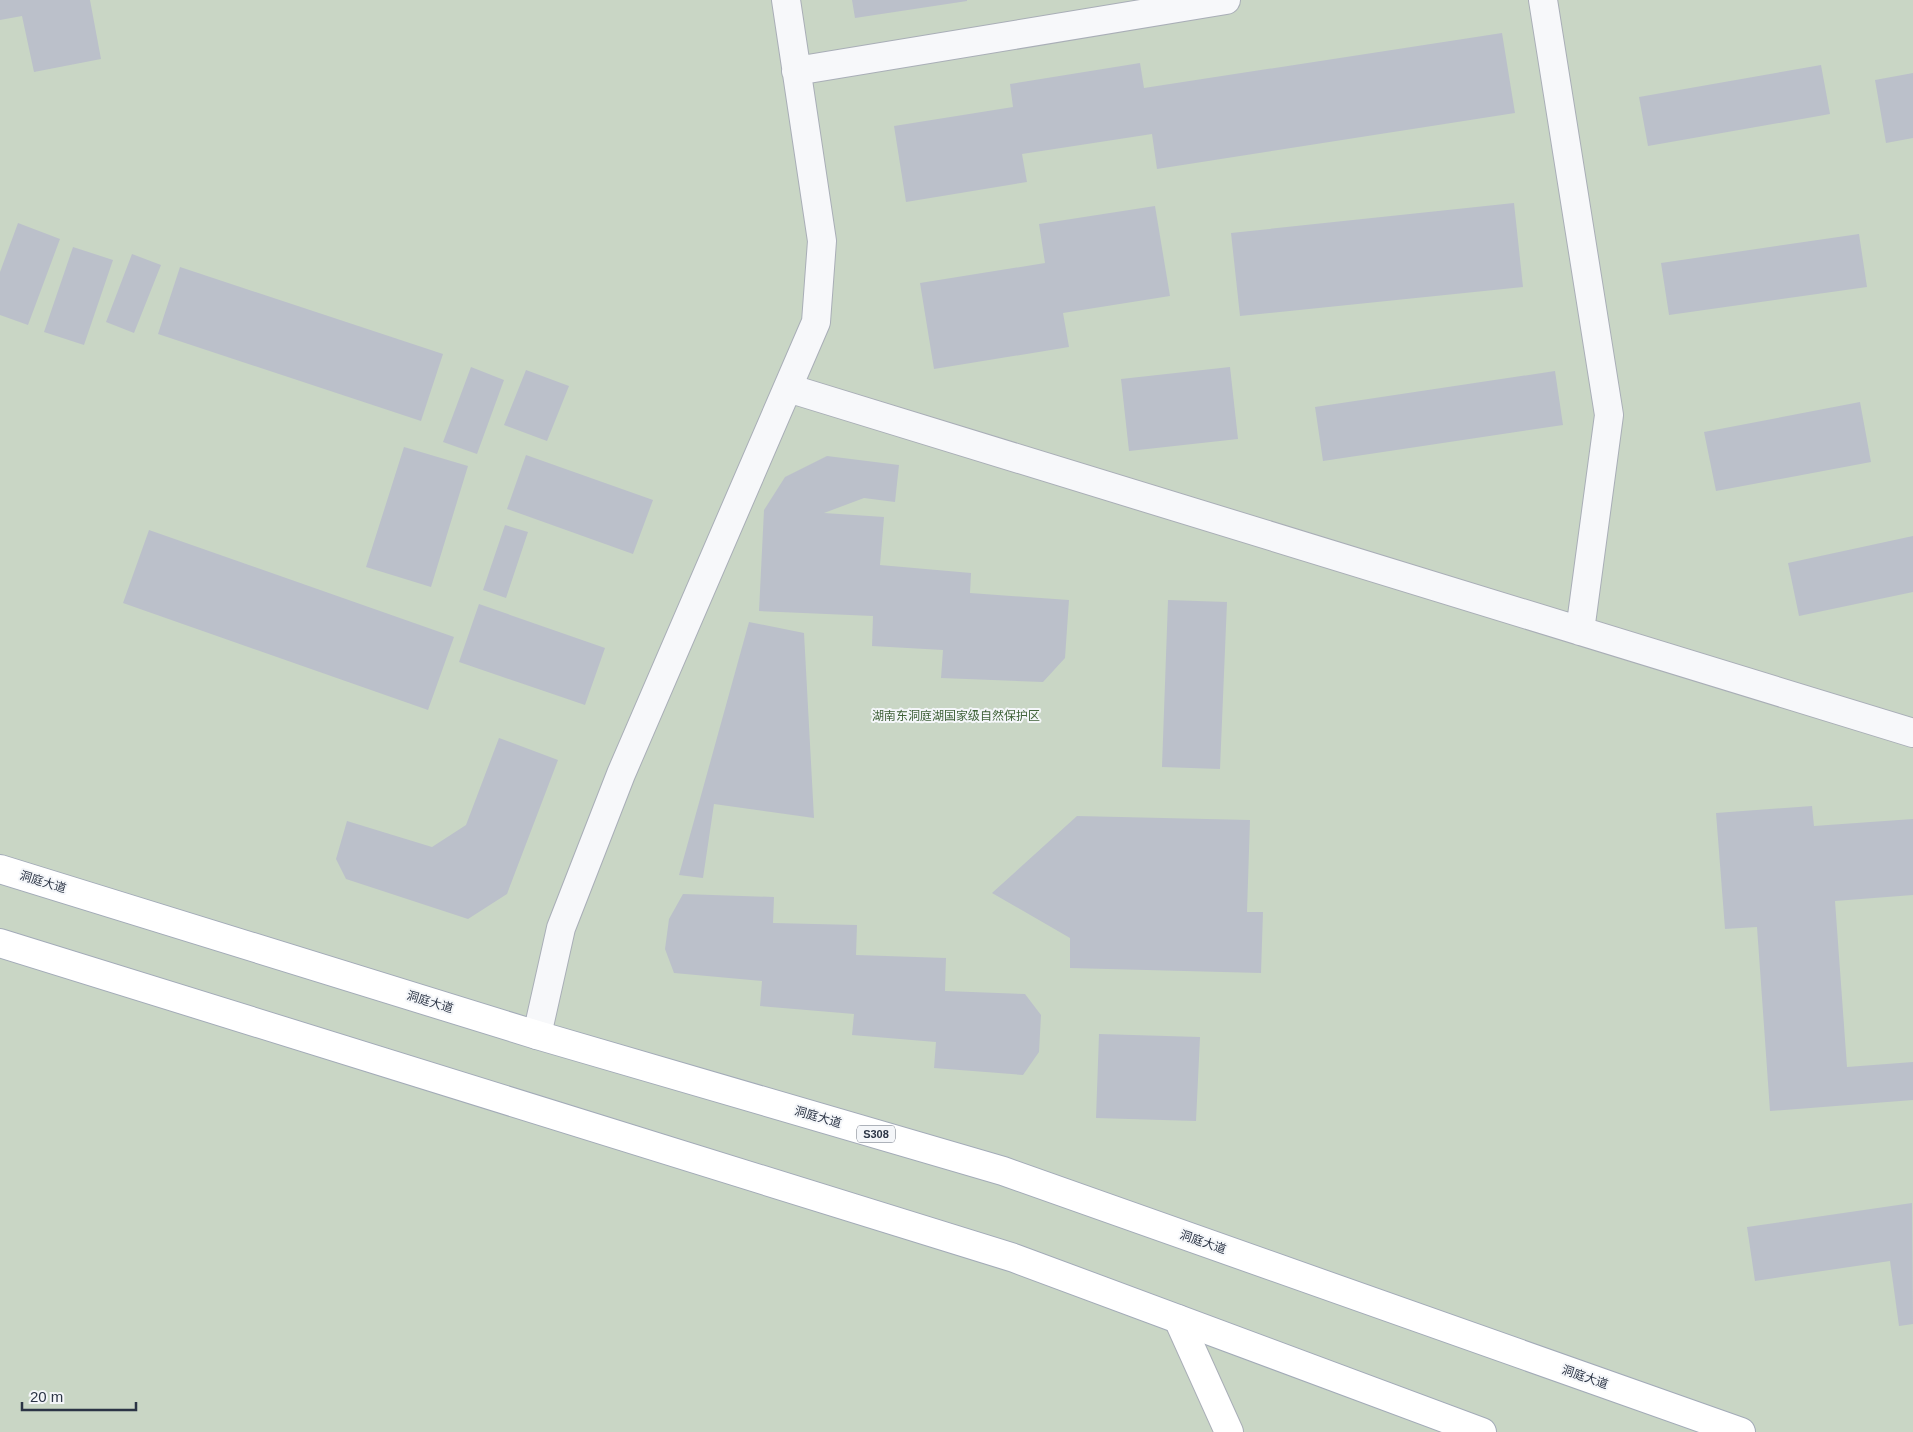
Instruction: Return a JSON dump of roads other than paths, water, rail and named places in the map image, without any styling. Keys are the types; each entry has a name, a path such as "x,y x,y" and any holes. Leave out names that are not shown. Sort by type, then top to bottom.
{"main road":[{"name":"洞庭大道","path":"0,869 537,1035 1003,1171 1741,1432"},
{"path":"0,943 1014,1258 1482,1432"},
{"path":"1178,1319 1229,1432"}],"street":[{"path":"537,1035 561,928 621,774 816,322 822,241 786,0"},
{"path":"796,71 1226,0"},
{"path":"1543,0 1609,415 1580,631"},
{"path":"788,388 1913,733"}],"park label":[{"name":"湖南东洞庭湖国家级自然保护区","path":"956,716"}]}
